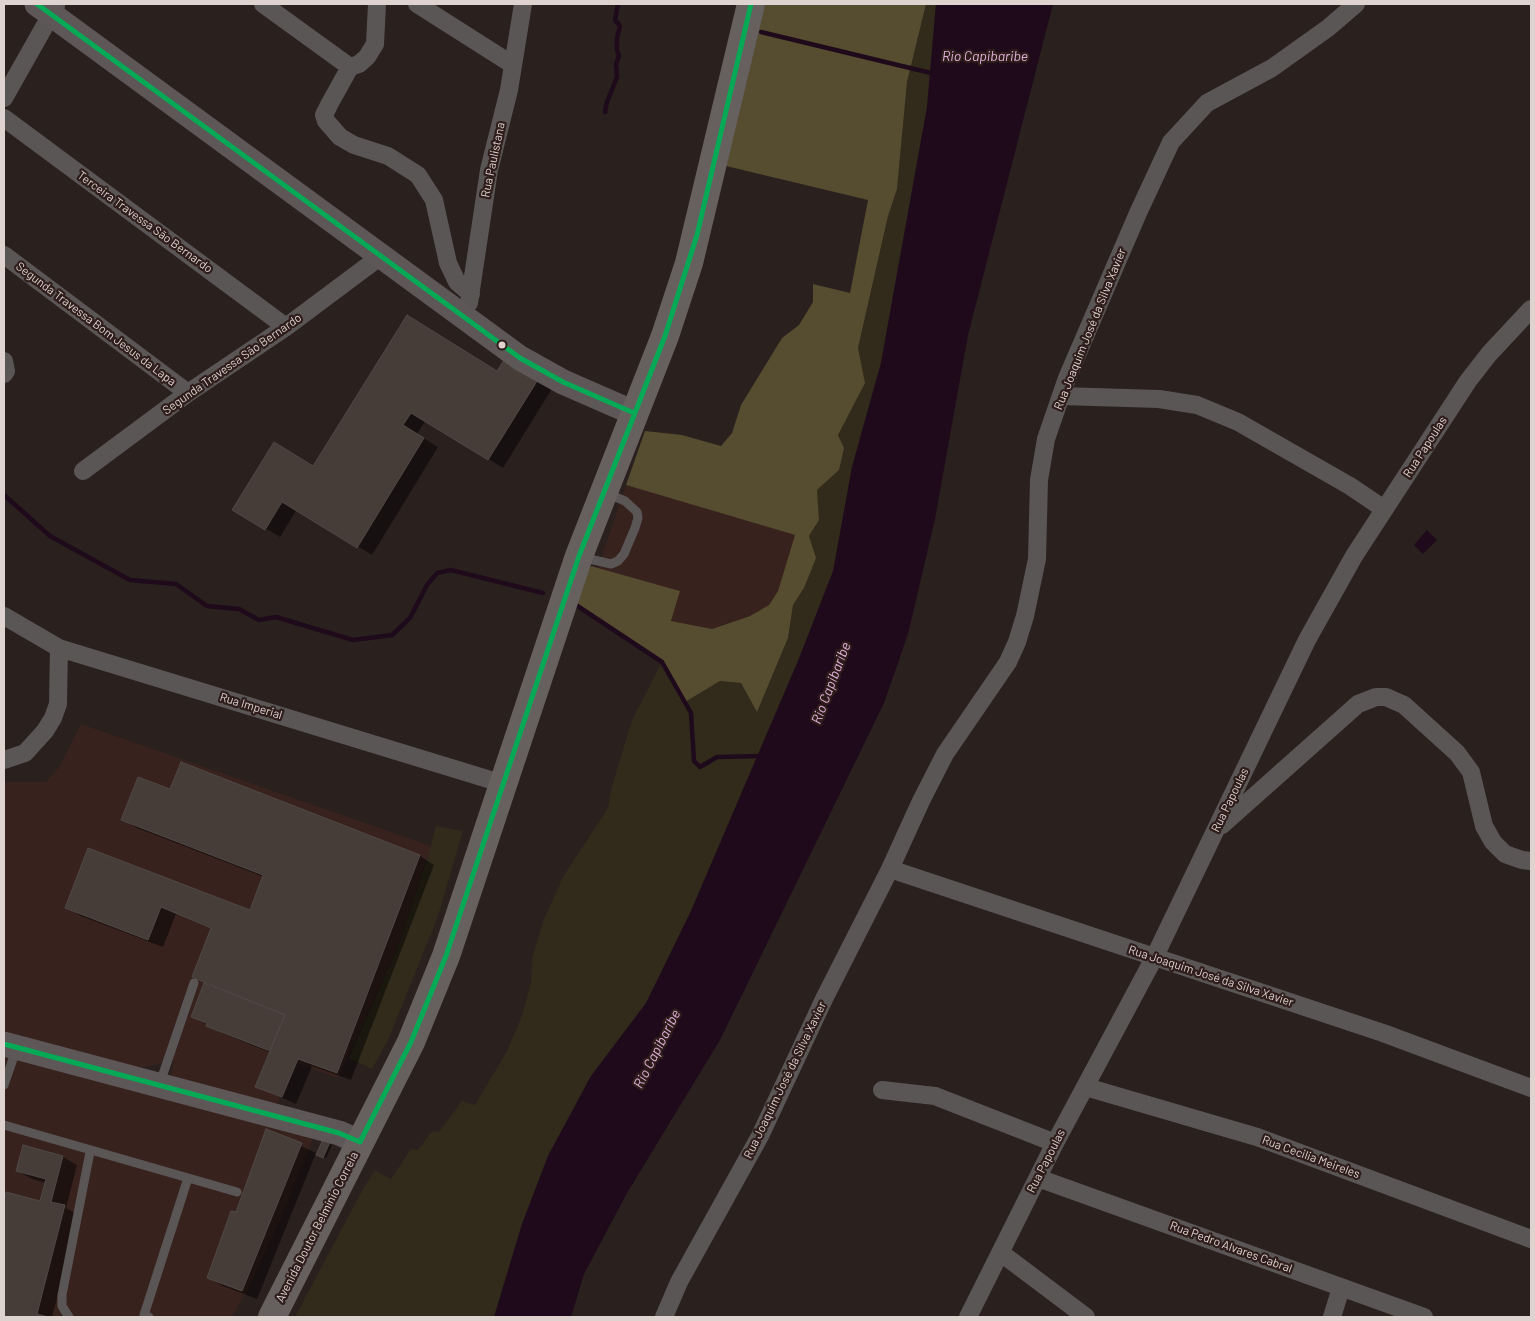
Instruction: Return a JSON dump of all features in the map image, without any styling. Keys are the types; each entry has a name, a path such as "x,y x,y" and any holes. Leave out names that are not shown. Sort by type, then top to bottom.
{"main road":[{"name":"Avenida Doutor Belmínio Correia","path":"272,1317 426,1006 446,956 579,556 665,336 689,263 751,4"}],"street":[{"path":"263,4 350,67"},
{"path":"378,4 375,44 367,57 359,64 350,67 324,115 326,121 340,137 354,145 388,156 418,175 434,200 451,269 469,306"},
{"path":"417,4 513,65"},
{"name":"Rua Paulistana","path":"469,306 489,170 513,65 523,4"},
{"name":"Rua Joaquim José da Silva Xavier","path":"664,1317 683,1274 760,1136 824,999 890,869 921,801 946,754 1008,662 1017,642 1025,616 1037,559 1041,460 1061,396 1134,222 1171,142 1207,103 1272,68 1328,28 1356,4"},
{"path":"4,98 49,7 381,256 469,306 520,358 554,378 634,413"},
{"name":"Terceira Travessa São Bernardo","path":"4,118 286,326"},
{"name":"Segunda Travessa Bom Jesus da Lapa","path":"4,255 188,393"},
{"name":"Segunda Travessa São Bernardo","path":"83,471 188,393 286,326 381,256"},
{"name":"Rua Papoulas","path":"968,1317 1055,1143 1154,958 1307,640 1354,556 1478,367 1531,309"},
{"path":"4,361 6,372 4,374"},
{"path":"1061,396 1159,399 1198,405 1238,422 1350,486 1384,509"},
{"name":"Rua Imperial","path":"4,616 59,648 480,775 504,784"},
{"path":"4,760 25,754 53,718 58,704 59,648"},
{"path":"1215,832 1358,704 1376,697 1386,697 1404,705 1457,754 1471,772 1484,826 1493,842 1505,854 1531,861"},
{"name":"Rua Joaquim José da Silva Xavier","path":"890,869 1383,1033 1531,1088"},
{"path":"11,1046 339,1133 360,1142"},
{"name":"Rua Cecilia Meireles","path":"1086,1087 1257,1137 1531,1239"},
{"path":"882,1090 935,1096 1055,1143"},
{"name":"Rua Pedro Alvares Cabral","path":"1038,1178 1424,1317"},
{"path":"1001,1252 1086,1317"},
{"path":"1332,1317 1341,1288"}],"lane":[{"path":"579,556 602,563 611,564 618,561 624,554 635,528 638,518 637,512 632,505 604,492"},
{"path":"160,1086 194,983"},
{"path":"4,1085 11,1046"},
{"path":"4,1126 90,1152 237,1192"},
{"path":"70,1317 62,1306 62,1295 90,1152"},
{"path":"145,1316 188,1178"}],"shaded area":[{"path":"765,4 926,4 907,82 897,189 888,216 858,348 865,383 838,435 844,448 839,470 817,490 819,520 809,536 816,558 804,588 793,605 788,638 757,712 741,683 720,681 685,702 662,662 576,605 581,583 591,566 680,591 671,621 712,629 750,616 769,605 778,591 795,535 626,485 645,431 682,435 721,446 732,433 741,405 782,338 799,325 813,302 813,284 850,293 868,200 726,166"},
{"path":"926,4 936,4 927,107 881,363 852,467 834,571 798,661 691,911 646,1004 591,1076 548,1156 522,1224 494,1317 295,1317 364,1187 375,1171 391,1179 411,1149 418,1150 432,1131 439,1132 462,1101 475,1105 507,1051 522,1016 531,982 532,958 544,919 564,875 608,808 611,790 632,720 662,662 685,702 720,681 741,683 757,711 788,638 793,605 804,588 809,536 819,520 817,490 839,470 844,448 838,435 864,383 858,348 888,216 897,189 907,82"},
{"path":"626,485 795,535 778,591 769,605 752,615 712,629 671,621 680,591 598,568"},
{"path":"81,724 431,846 398,946 338,1078 294,1062 277,1104 176,1079 171,1074 174,1060 135,1069 4,1031 4,782 46,782 60,766"},
{"path":"436,826 463,831 437,919 389,1038 372,1069 349,1058 398,946 426,863"},
{"path":"4,1047 314,1136 279,1222 253,1279 232,1317 4,1317 4,1203 6,1193 4,1191"}],"water":[{"name":"Rio Capibaribe","path":"936,4 1053,4 968,335 935,519 908,634 884,703 720,1040 627,1193 584,1274 571,1317 494,1317 522,1224 548,1156 591,1076 646,1003 691,911 798,661 833,571 852,467 881,363 927,107"},
{"path":"1427,530 1437,540 1423,554 1414,545"}],"building":[{"path":"407,315 497,371 506,357 539,378 488,460 411,413 403,425 424,438 357,548 282,502 265,530 232,510 274,442 313,466"},
{"path":"181,762 420,855 337,1073 298,1059 282,1097 255,1087 285,1015 192,977 211,928 161,907 148,940 65,908 88,848 250,910 263,875 121,820 138,777 170,789"},
{"path":"204,983 285,1015 270,1051 206,1026 207,1023 191,1017"},
{"path":"266,1129 302,1143 242,1291 207,1278 231,1211 236,1212"},
{"path":"323,1139 330,1142 323,1158 316,1155"},
{"path":"23,1145 63,1156 51,1202 65,1205 37,1314 48,1317 4,1317 4,1203 6,1192 40,1201 46,1179 16,1171"}],"waterway":[{"path":"605,112 617,77 616,64 619,56 617,38 620,26 615,20 618,4"},
{"path":"761,32 935,74"},
{"path":"4,495 50,536 130,580 176,584 207,606 239,609 259,620 276,617 353,640 392,635 410,618 427,585 437,573 451,570 543,593"},
{"path":"576,605 662,662 691,713 694,761 700,767 717,757 761,756"}],"transit line":[{"path":"37,4 520,358 563,382 634,413"},
{"path":"4,1044 339,1133 360,1142 411,1042 446,956 579,556 665,336 697,235 751,4"}]}
